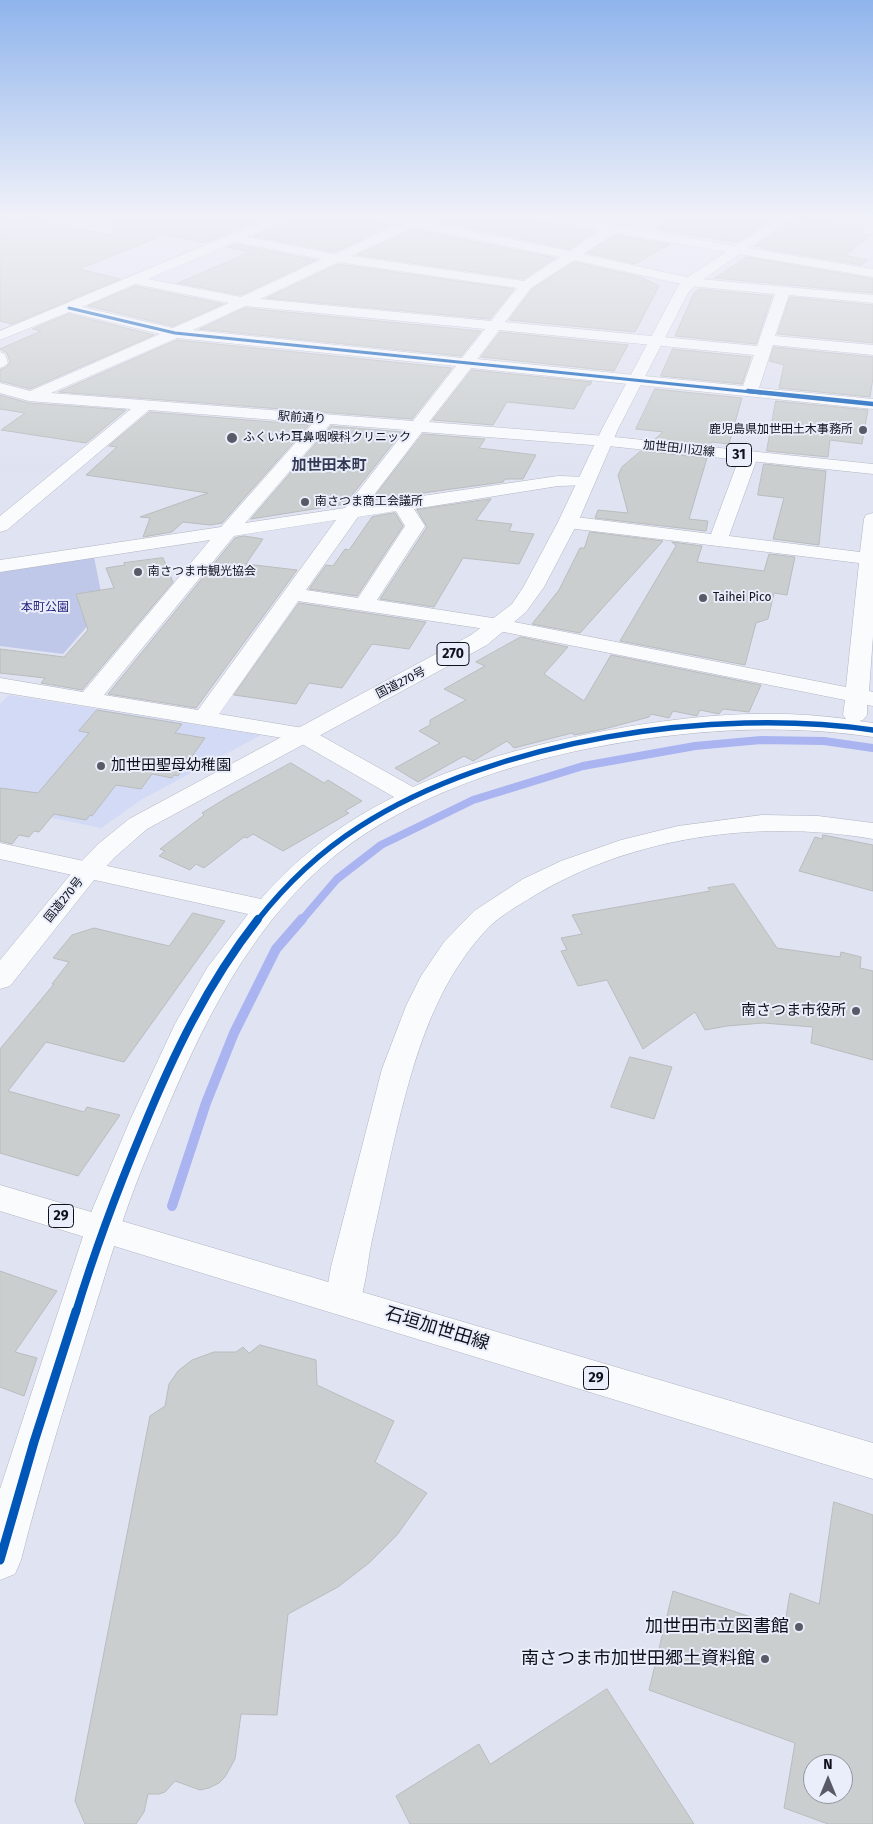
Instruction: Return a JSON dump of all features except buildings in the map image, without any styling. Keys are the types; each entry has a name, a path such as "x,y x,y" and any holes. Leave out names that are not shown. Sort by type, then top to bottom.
{"main road":[{"path":"0,336 83,302"},
{"path":"0,406 51,389 175,333 238,302"},
{"path":"252,302 657,341 873,350"},
{"path":"203,719 351,513 420,426 465,363 512,302"},
{"name":"国道270号","path":"2,974 106,851 138,824 301,734 479,640 519,608 534,587 568,522 585,482 676,302"},
{"path":"750,392 780,302"},
{"path":"69,308 175,333 873,404"},
{"path":"0,357 0,364"},
{"name":"駅前通り","path":"0,388 30,396 605,442"},
{"path":"2,522 144,406"},
{"path":"88,700 226,533 326,420"},
{"name":"加世田川辺線","path":"605,442 873,469"},
{"path":"718,540 749,456"},
{"path":"0,566 558,482 585,482"},
{"path":"364,605 415,526 402,505"},
{"path":"0,1560 20,1485 112,1232 158,1094 206,993 266,909 327,849 368,821 412,797 485,769 538,753 589,741 720,722 793,723 863,728 873,519"},
{"path":"568,522 871,559"},
{"path":"293,594 499,625 865,698"},
{"path":"0,686 301,734 412,797"},
{"path":"332,1297 359,1223 406,1037 425,996 455,948 478,922 508,899 540,880 572,866 627,846 682,833 721,827 821,823 873,831"},
{"path":"0,851 266,909"},
{"name":"石垣加世田線","path":"0,1198 873,1461"}],"shaded area":[{"name":"加世田聖母幼稚園","path":"9,695 261,735 141,800 101,828 0,807 0,704"}],"green space":[{"name":"本町公園","path":"94,557 104,607 63,654 0,646 0,572"}],"waterway":[{"path":"301,921 337,879 381,845 473,800 583,766 695,746 761,740 824,741 873,748"},
{"path":"172,1206 206,1103 234,1033 276,949 302,919"}],"cycle path":[{"path":"69,308 175,333 873,404"},
{"path":"0,1560 34,1442 102,1231 147,1118 182,1040 217,975 261,916 295,878 329,848 360,826 392,807 461,776 534,754 607,738 673,728 740,722 807,722 873,730"}],"place":[{"name":"鹿児島県加世田土木事務所","path":"863,430"},
{"name":"ふくいわ耳鼻咽喉科クリニック","path":"232,438"},
{"name":"南さつま商工会議所","path":"305,502"},
{"name":"南さつま市観光協会","path":"138,572"},
{"name":"Taihei Pico","path":"703,598"},
{"name":"加世田聖母幼稚園","path":"101,766"},
{"name":"南さつま市役所","path":"856,1011"},
{"name":"加世田市立図書館","path":"799,1627"},
{"name":"南さつま市加世田郷土資料館","path":"765,1659"}],"district":[{"name":"加世田本町","path":"329,466"}]}
